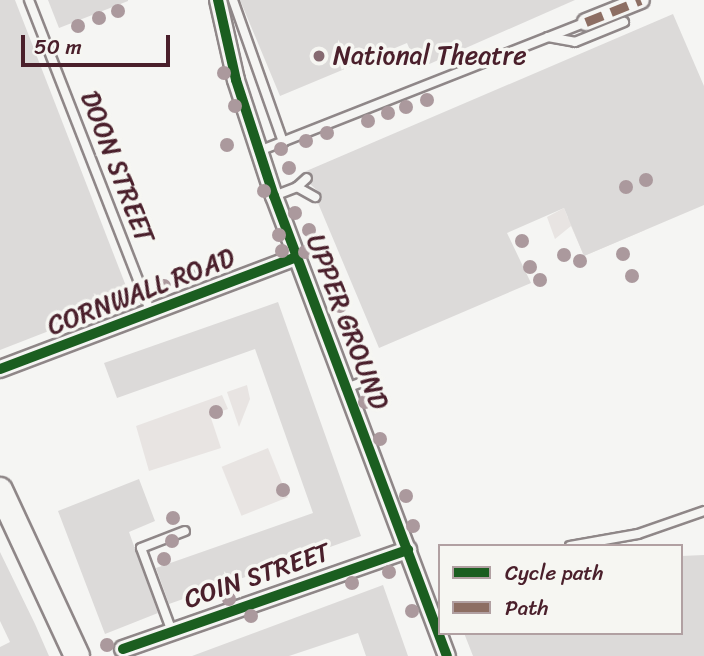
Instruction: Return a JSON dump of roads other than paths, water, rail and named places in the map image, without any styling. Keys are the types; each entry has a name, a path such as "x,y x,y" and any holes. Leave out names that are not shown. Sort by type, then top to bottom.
{"main road":[{"path":"0,490 77,656"}],"street":[{"name":"UPPER GROUND","path":"218,0 274,196 349,387 408,550 433,599 438,619"},
{"path":"586,22 641,0"},
{"name":"CORNWALL ROAD","path":"0,369 150,310 297,257"},
{"name":"COIN STREET","path":"123,649 171,629 408,550"},
{"name":"UPPER GROUND","path":"442,635 447,656"}],"lane":[{"name":"DOON STREET","path":"29,0 150,310"},
{"path":"233,0 283,142"},
{"path":"259,151 586,22"},
{"path":"548,37 575,42 624,22"},
{"path":"274,196 297,187 307,178"},
{"path":"297,187 315,197"},
{"path":"349,387 367,380"},
{"path":"581,544 638,534 704,511"},
{"path":"171,629 141,548 185,531"}],"place":[{"name":"National Theatre","path":"319,56"}]}
